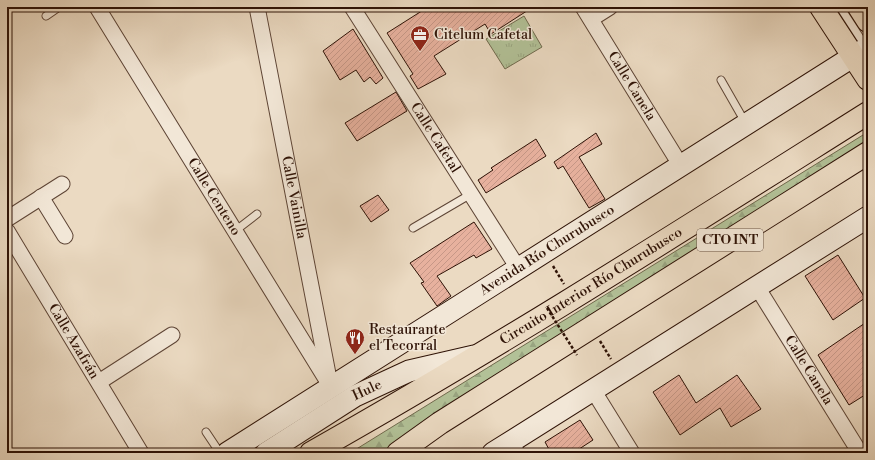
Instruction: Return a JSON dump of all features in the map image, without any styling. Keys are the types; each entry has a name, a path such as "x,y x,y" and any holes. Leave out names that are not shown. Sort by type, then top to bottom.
{"main road":[{"path":"821,7 864,51 868,78"},
{"path":"859,7 868,21"},
{"name":"Avenida Río Churubusco","path":"227,453 746,124 864,51"},
{"name":"Circuito Interior Río Churubusco","path":"311,453 480,355 868,113"},
{"name":"CTO INT","path":"398,453 440,423 596,334 868,153"},
{"path":"493,453 517,447 593,390 868,217"},
{"name":"Hule","path":"266,453 355,396 402,374 423,367 480,355"}],"street":[{"name":"Calle Centeno","path":"97,7 331,387"},
{"name":"Calle Vainilla","path":"257,7 331,387"},
{"name":"Calle Cafetal","path":"352,7 518,268"},
{"path":"587,13 610,7"},
{"name":"Calle Canela","path":"587,13 681,166"},
{"path":"7,219 62,184"},
{"path":"41,197 65,236"},
{"name":"Calle Azafrán","path":"7,231 11,247 99,382 140,453"},
{"name":"Calle Canela","path":"757,287 860,453"},
{"path":"99,382 172,335"},
{"path":"593,390 632,453"}],"lane":[{"path":"46,16 60,7"},
{"path":"840,7 864,51"},
{"path":"721,80 746,124"},
{"path":"413,228 471,194"},
{"path":"234,231 257,214"},
{"path":"206,432 220,453"}],"path":[{"path":"544,252 566,287"},
{"path":"547,308 577,355"},
{"path":"596,334 620,373"}],"green space":[{"path":"524,16 542,47 505,69 486,39"},
{"path":"863,135 868,143 435,416 384,453 350,453"}],"building":[{"name":"Citelum Cafetal","path":"428,7 533,7 491,34 485,24 434,56 446,74 418,89 410,76 413,74 387,33"},
{"path":"353,29 383,78 376,84 370,77 364,82 356,70 340,80 323,51"},
{"path":"396,92 407,111 357,141 345,123"},
{"path":"596,133 602,144 579,157 605,199 589,208 563,166 558,169 554,162"},
{"path":"536,139 546,156 486,193 478,180 493,170 491,168"},
{"path":"378,195 389,210 371,222 360,206"},
{"path":"474,222 492,249 476,258 474,255 437,276 451,296 437,306 421,283 424,282 410,263"},
{"path":"838,255 865,298 833,320 805,276"},
{"path":"868,321 868,393 849,405 818,355"},
{"path":"679,375 696,403 737,375 761,409 731,427 720,408 680,435 653,392"},
{"path":"580,420 593,440 573,453 551,453 545,442"}],"place":[{"name":"Citelum Cafetal","path":"420,52"},
{"name":"Restaurante el Tecorral","path":"355,355"}]}
